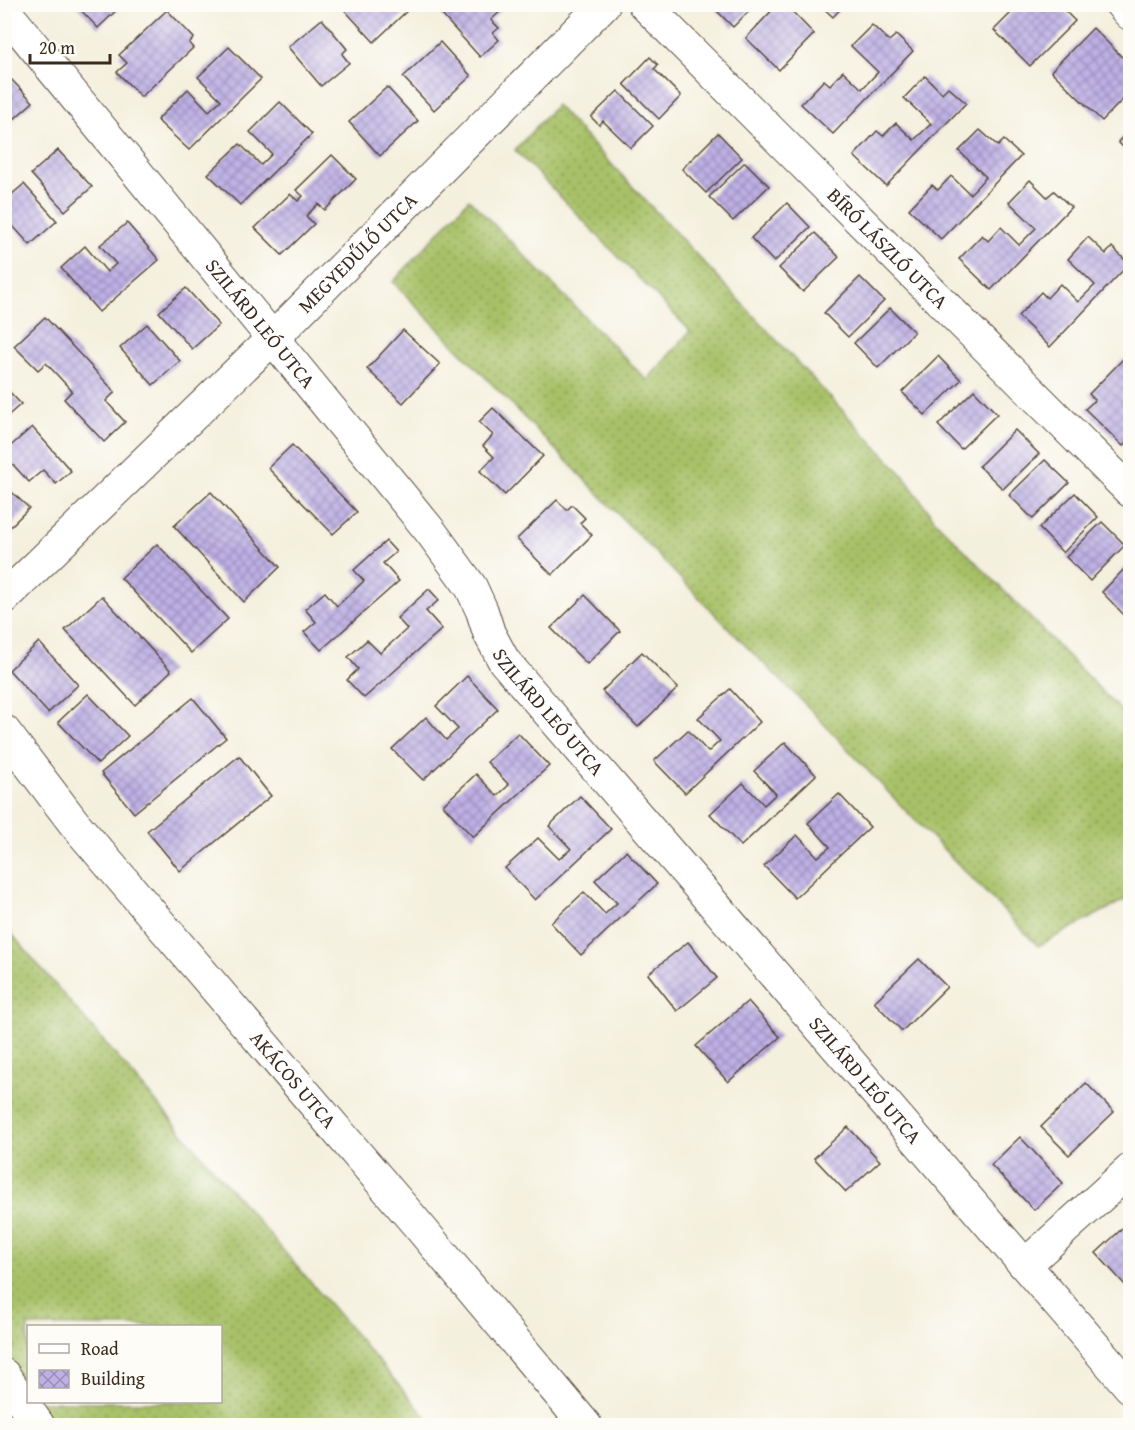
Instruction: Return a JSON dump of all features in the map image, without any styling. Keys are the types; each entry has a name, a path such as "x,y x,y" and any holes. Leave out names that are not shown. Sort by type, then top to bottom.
{"street":[{"name":"MEGYEDŰLŐ UTCA","path":"4,597 274,337 604,4"},
{"name":"BÍRÓ LÁSZLÓ UTCA","path":"644,4 1127,481"},
{"path":"1121,4 1131,14"},
{"name":"SZILÁRD LEÓ UTCA","path":"4,10 274,337 373,464 431,532 471,587 489,633 504,662 1131,1387"},
{"name":"AKÁCOS UTCA","path":"4,731 74,824 586,1425"},
{"path":"1025,1264 1131,1170"},
{"path":"4,1375 39,1425"}],"green space":[{"path":"556,105 903,475 934,519 1130,720 1130,897 1038,946 393,282 469,199 647,380 690,331 515,150"},
{"path":"4,925 433,1425 30,1425 5,1389"}],"building":[{"path":"75,4 123,4 98,28"},
{"path":"339,4 406,4 410,8 374,42"},
{"path":"432,4 499,4 503,9 491,20 499,28 493,33 499,40 480,57"},
{"path":"710,4 756,4 733,27"},
{"path":"778,4 785,4 814,34 779,70 746,38"},
{"path":"1020,4 1058,4 1075,21 1030,66 994,30"},
{"path":"820,5 844,5 833,17"},
{"path":"167,10 194,38 189,43 193,48 141,97 117,72 127,63 119,55"},
{"path":"322,19 347,49 342,54 349,63 321,86 288,47"},
{"path":"872,25 889,41 896,35 913,51 833,134 801,104 824,80 830,85 843,71 862,89 878,72 851,46"},
{"path":"1093,28 1130,65 1130,92 1102,121 1051,71"},
{"path":"440,42 471,76 434,110 403,77"},
{"path":"229,47 261,79 189,150 157,120 188,89 209,111 221,100 198,77"},
{"path":"650,57 658,65 654,69 681,96 659,119 624,84"},
{"path":"8,76 33,102 4,128 4,79"},
{"path":"925,76 942,93 948,87 966,103 886,186 854,156 877,131 883,136 896,123 914,140 931,124 904,98"},
{"path":"387,87 418,121 380,156 349,122"},
{"path":"618,91 653,126 631,148 603,121 599,125 591,117"},
{"path":"280,102 312,134 240,205 208,174 240,144 261,165 272,154 250,132"},
{"path":"1130,129 1130,154 1118,142"},
{"path":"980,130 998,146 1004,140 1021,156 941,239 909,209 932,185 938,190 951,176 970,194 986,177 959,151"},
{"path":"718,133 742,158 706,193 682,169"},
{"path":"58,150 92,187 65,211 31,174"},
{"path":"332,155 356,179 325,210 318,204 306,216 314,224 282,255 255,228 290,194 298,201 303,196 296,190"},
{"path":"745,162 769,186 733,221 709,197"},
{"path":"1030,180 1047,197 1054,191 1071,207 991,290 959,259 982,235 988,241 1001,227 1019,245 1036,228 1009,202"},
{"path":"24,184 57,221 30,245 4,216 4,201"},
{"path":"787,203 810,227 774,262 751,238"},
{"path":"127,223 159,260 99,312 61,268 85,246 107,272 116,264 100,245"},
{"path":"815,233 839,257 803,292 779,268"},
{"path":"1088,237 1106,254 1112,247 1129,264 1050,347 1018,316 1041,292 1047,298 1060,284 1078,302 1095,285 1068,259"},
{"path":"860,277 884,301 848,337 824,313"},
{"path":"186,288 219,325 192,349 159,312"},
{"path":"890,308 914,332 878,368 854,343"},
{"path":"45,317 115,392 106,401 125,422 104,442 64,399 72,391 46,363 38,370 14,346"},
{"path":"147,324 180,361 153,385 120,348"},
{"path":"403,330 440,364 403,403 367,369"},
{"path":"938,356 961,380 925,415 902,392"},
{"path":"1123,359 1130,366 1130,439 1123,446 1085,409 1095,400 1089,394"},
{"path":"4,386 21,404 4,419"},
{"path":"974,390 997,414 961,449 938,425"},
{"path":"493,408 543,456 505,495 480,471 494,457 483,446 493,435 479,422"},
{"path":"32,427 71,471 56,484 43,470 29,482 4,455 4,452"},
{"path":"1015,430 1039,454 1003,489 979,466"},
{"path":"292,445 357,512 333,534 268,468"},
{"path":"1045,460 1069,483 1033,519 1009,495"},
{"path":"4,485 29,508 4,533"},
{"path":"211,492 280,567 244,602 174,526"},
{"path":"1075,493 1098,517 1063,553 1039,528"},
{"path":"557,500 567,510 572,505 585,518 580,523 592,535 552,575 517,539"},
{"path":"1102,522 1125,545 1090,581 1066,557"},
{"path":"386,541 396,552 383,563 399,581 321,650 304,632 316,622 305,609 325,592 337,606 364,581 354,570"},
{"path":"157,544 228,619 191,653 121,578"},
{"path":"1130,563 1130,611 1125,616 1102,592"},
{"path":"429,589 439,600 426,611 442,629 364,698 347,680 358,669 348,657 367,640 380,653 407,629 397,618"},
{"path":"585,595 620,631 587,664 551,628"},
{"path":"102,596 171,671 135,705 65,630"},
{"path":"39,642 78,685 48,713 9,670"},
{"path":"642,652 678,688 638,727 602,691"},
{"path":"467,676 498,709 423,780 392,749 426,717 446,740 458,729 436,706"},
{"path":"730,689 760,722 685,793 654,761 688,730 708,752 720,741 698,718"},
{"path":"88,694 128,736 98,764 58,722"},
{"path":"193,698 226,738 134,813 101,773"},
{"path":"518,733 549,766 473,837 443,805 476,774 497,796 509,785 487,762"},
{"path":"785,742 816,775 741,846 710,814 743,783 764,805 776,794 754,771"},
{"path":"239,756 271,796 180,871 147,831"},
{"path":"839,794 870,827 795,898 764,866 797,835 818,857 830,847 808,823"},
{"path":"580,796 611,829 535,900 505,868 538,838 559,859 571,849 549,826"},
{"path":"626,851 657,884 581,955 551,923 584,892 605,914 617,903 595,880"},
{"path":"688,942 717,978 677,1011 648,974"},
{"path":"919,959 947,987 902,1031 874,1002"},
{"path":"748,1001 780,1037 728,1082 696,1046"},
{"path":"1086,1083 1114,1112 1069,1155 1041,1127"},
{"path":"848,1127 880,1161 846,1192 814,1158"},
{"path":"1020,1137 1063,1183 1034,1210 991,1165"},
{"path":"1127,1224 1130,1228 1130,1282 1126,1286 1096,1253"}]}
